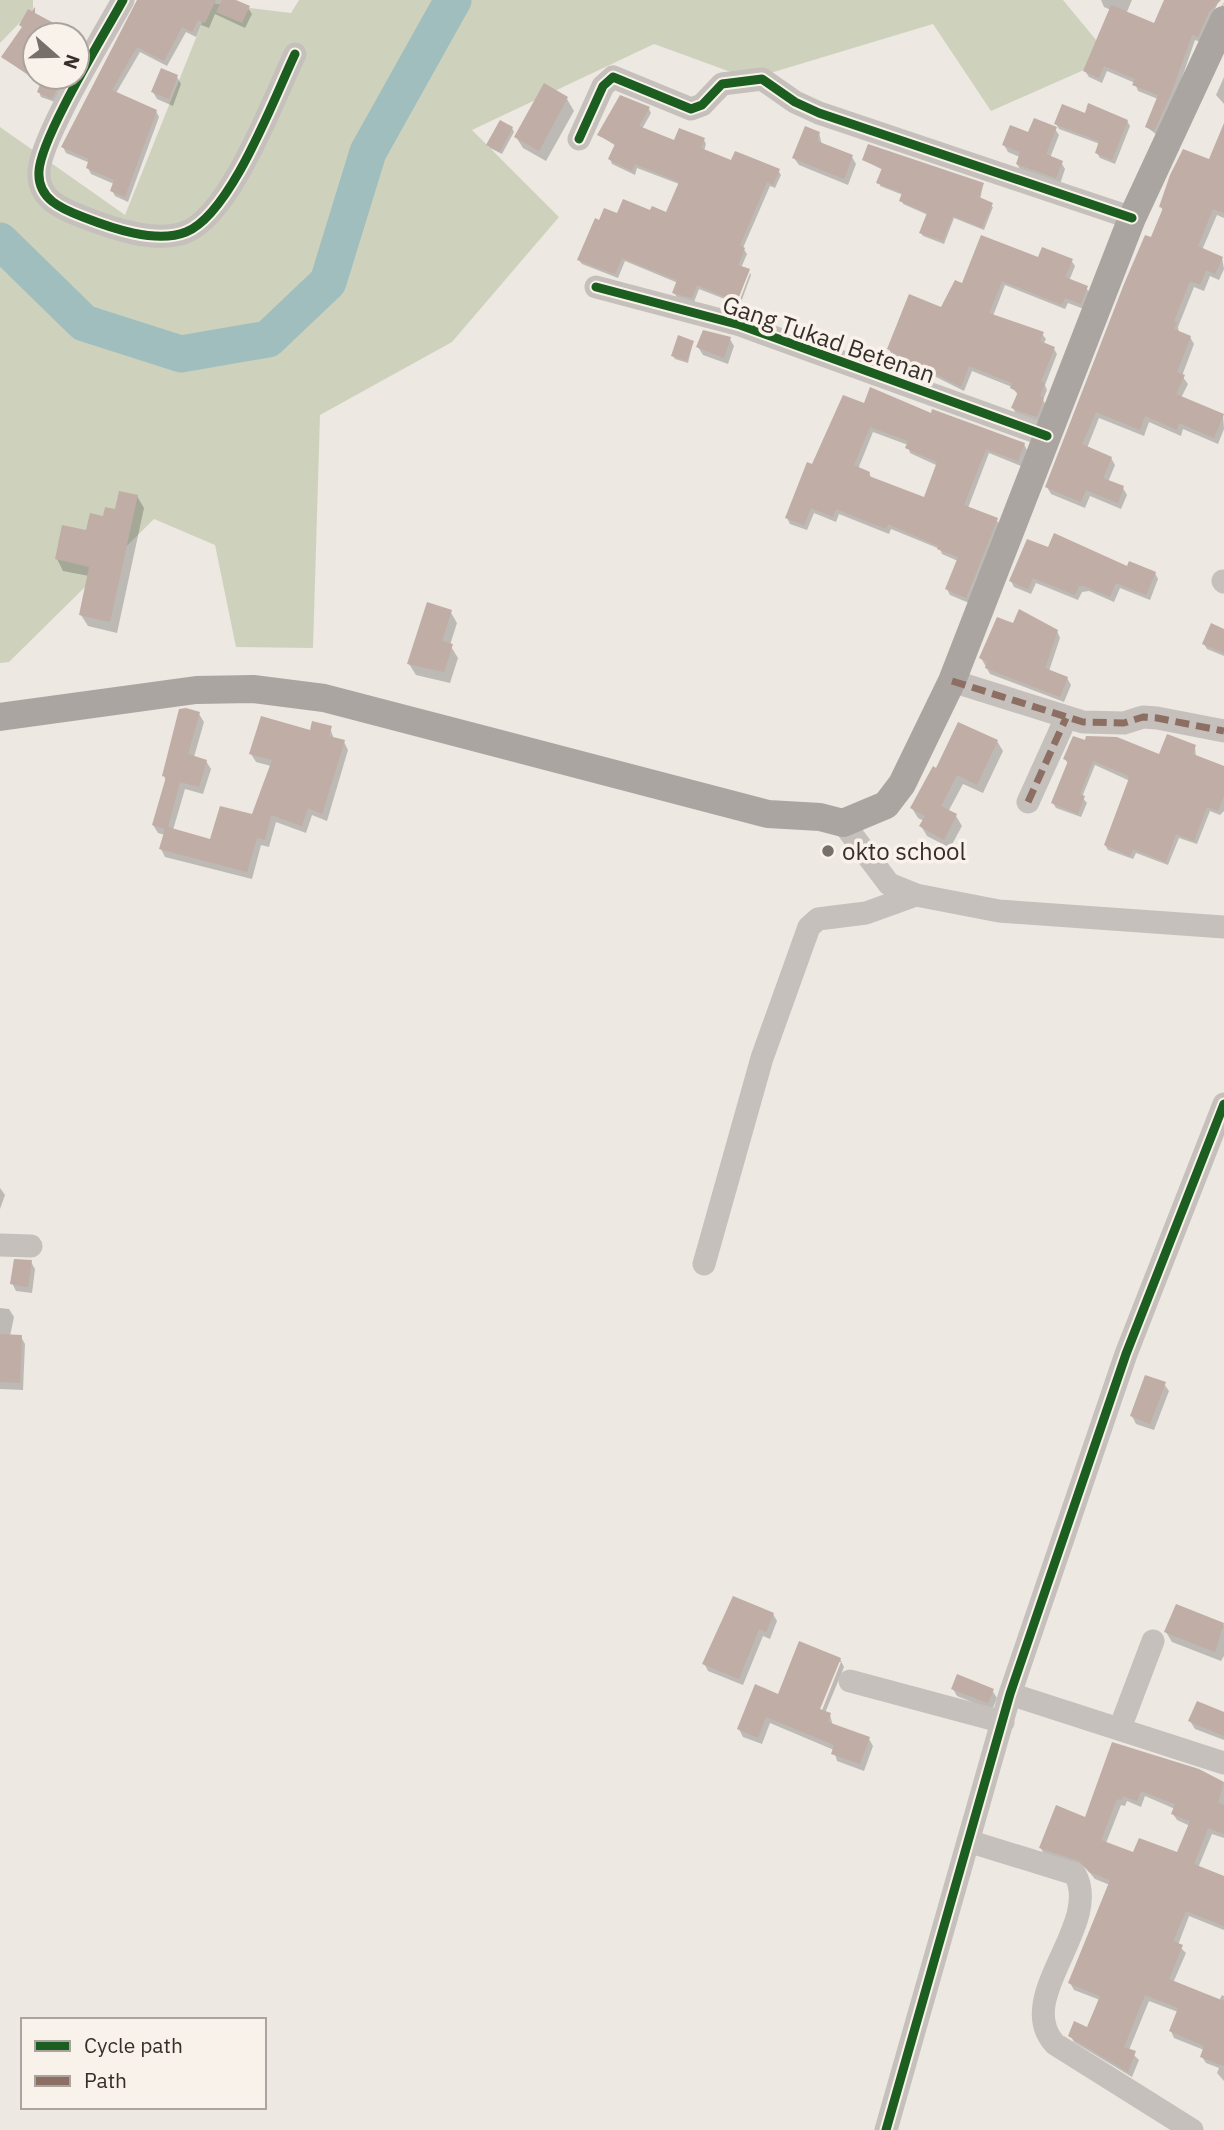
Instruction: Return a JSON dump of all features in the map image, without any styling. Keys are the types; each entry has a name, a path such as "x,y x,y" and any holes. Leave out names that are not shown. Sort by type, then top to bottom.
{"main road":[{"path":"0,717 196,690 253,688 324,698 768,814 856,818 886,804 902,784 952,681 1132,218 1224,20"}],"street":[{"path":"123,0 51,134 39,172 47,198 58,207 97,223 154,236 183,233 198,226 211,214 243,164 295,54"},
{"path":"579,139 603,86 613,77 691,109 702,105 722,84 762,79 795,102 819,113 1132,218"},
{"name":"Gang Tukad Betenan","path":"596,287 740,325 1047,436"},
{"path":"952,681 1066,718 1124,723 1143,717 1157,718 1224,731"},
{"path":"1028,802 1066,718"},
{"path":"856,818 870,863 889,884 916,895 999,911 1224,927"},
{"path":"704,1264 762,1058 809,927 818,919 866,913 916,895"},
{"path":"886,2130 1010,1694 1126,1354 1224,1104"},
{"path":"0,1245 31,1246"},
{"path":"1120,1728 1153,1641"},
{"path":"850,1681 1003,1722"},
{"path":"1010,1694 1224,1762"},
{"path":"968,1840 1075,1874 1080,1884 1080,1903 1042,2012 1045,2034 1055,2044 1192,2130"}],"green space":[{"path":"0,0 33,0 33,9 0,43"},
{"path":"299,0 1063,0 1111,58 991,111 933,24 750,79 654,44 472,130 559,217 452,342 320,415 313,648 236,647 215,545 154,519 9,662 0,663 0,127 125,215 210,3 291,13"}],"building":[{"path":"137,0 216,0 205,23 198,20 192,32 182,27 164,61 137,47 112,90 157,110 125,197 110,191 114,180 86,168 89,159 61,147"},
{"path":"222,0 236,0 250,6 242,23 216,12"},
{"path":"1164,0 1221,0 1209,12 1198,37 1192,35 1171,94 1154,131 1145,127 1158,95 1132,85 1135,79 1104,66 1099,78 1083,71 1111,5 1154,23"},
{"path":"35,7 35,13 50,21 21,21 28,9 32,11"},
{"path":"21,28 21,70 1,57"},
{"path":"161,68 178,75 169,99 151,92"},
{"path":"544,83 568,97 539,151 514,137"},
{"path":"37,91 56,91 52,99"},
{"path":"620,95 650,107 639,126 674,140 679,128 705,138 701,148 731,160 735,151 780,169 773,185 767,182 740,245 745,248 738,265 750,269 737,302 697,285 692,298 672,293 677,280 622,258 615,274 577,260 595,218 599,220 604,208 617,213 623,199 650,210 652,206 666,212 679,182 635,164 632,171 608,159 615,144 597,135"},
{"path":"1088,103 1128,120 1112,160 1095,153 1099,141 1054,124 1062,104 1085,113"},
{"path":"1034,118 1057,127 1046,154 1063,161 1056,178 1016,164 1020,152 1002,145 1010,125 1028,132"},
{"path":"500,120 513,127 500,152 486,145"},
{"path":"1224,123 1224,213 1213,209 1198,246 1223,257 1215,274 1206,270 1200,285 1190,281 1174,321 1177,322 1174,329 1191,336 1177,372 1185,375 1176,394 1224,414 1214,438 1179,423 1177,430 1145,416 1140,430 1096,412 1082,444 1112,457 1103,478 1124,486 1118,503 1086,490 1081,502 1045,487 1124,284 1145,235 1151,237 1163,208 1159,207 1170,175 1183,149 1209,159"},
{"path":"805,126 820,132 817,141 853,155 844,179 792,158"},
{"path":"868,144 984,183 979,197 993,203 982,228 953,216 943,241 919,233 927,213 899,201 902,193 876,183 882,168 862,160"},
{"path":"981,235 1038,257 1042,247 1073,259 1065,277 1088,286 1081,304 1065,298 1062,305 1002,281 989,313 1044,332 1040,341 1055,347 1041,381 1045,383 1040,396 1044,398 1037,417 1011,408 1018,392 1010,388 1012,383 969,366 961,387 887,349 909,294 941,307 955,280 962,283"},
{"path":"703,330 731,337 724,358 696,347"},
{"path":"678,335 694,341 687,361 671,356"},
{"path":"870,387 931,413 932,409 1025,443 1018,461 986,449 964,505 998,518 966,598 945,589 958,557 937,549 938,546 888,524 886,529 836,509 833,517 811,508 804,525 785,518 807,462 812,464 843,395 864,403","holes":["870,427 908,441 905,448 937,462 924,497 869,476 870,472 854,465"]},
{"path":"119,491 138,495 110,622 79,615 89,567 55,559 62,525 86,530 90,513 103,516 105,507 115,509"},
{"path":"1054,533 1127,566 1129,561 1156,572 1146,595 1116,583 1110,597 1084,586 1079,586 1075,595 1033,578 1028,589 1009,581 1027,539 1048,547"},
{"path":"427,602 452,610 442,641 453,644 444,672 407,664"},
{"path":"1019,609 1058,630 1045,668 1068,677 1060,697 985,668 987,662 979,658 997,617 1013,623"},
{"path":"1211,623 1224,629 1224,653 1202,644"},
{"path":"179,709 200,712 188,754 207,760 199,787 180,782 168,827 210,839 220,806 252,814 272,760 249,754 261,716 310,730 312,721 332,726 329,736 345,740 322,814 308,808 302,826 271,815 265,840 257,838 247,872 159,849 165,829 152,825 166,777 162,776"},
{"path":"958,722 998,740 977,785 957,775 941,806 957,814 944,840 919,826 925,816 910,808 933,766 936,768"},
{"path":"1167,734 1196,745 1193,754 1224,766 1224,795 1218,811 1207,807 1194,841 1176,834 1166,862 1133,849 1130,856 1104,845 1129,778 1127,775 1093,761 1080,794 1085,796 1078,814 1051,803 1068,761 1063,759 1073,736 1085,740 1086,736 1117,737 1159,754"},
{"path":"14,1259 32,1260 28,1287 10,1284"},
{"path":"0,1334 22,1335 20,1383 0,1382"},
{"path":"1145,1375 1166,1382 1150,1424 1130,1416"},
{"path":"733,1596 774,1613 766,1632 759,1629 739,1679 702,1664"},
{"path":"1176,1604 1224,1623 1215,1652 1164,1632"},
{"path":"799,1641 841,1658 820,1709 831,1713 828,1722 870,1737 860,1764 831,1754 834,1745 766,1717 758,1738 737,1729 755,1684 778,1694"},
{"path":"957,1674 994,1689 988,1703 951,1689"},
{"path":"1197,1701 1224,1712 1224,1736 1188,1721"},
{"path":"1112,1742 1199,1769 1224,1782 1218,1803 1224,1805 1224,1834 1208,1828 1194,1864 1224,1876 1224,1926 1186,1911 1173,1941 1183,1945 1169,1979 1224,2001 1224,2066 1200,2057 1204,2046 1169,2031 1178,2008 1145,1995 1124,2047 1136,2051 1128,2072 1068,2036 1074,2021 1087,2027 1100,1996 1068,1983 1110,1880 1089,1872 1079,1861 1039,1848 1056,1805 1085,1817","holes":["1141,1791 1175,1804 1171,1814 1190,1821 1177,1852 1139,1838 1133,1852 1101,1840 1117,1799 1121,1800 1123,1796 1137,1801"]}],"waterway":[{"path":"0,241 84,323 181,354 268,339 328,282 368,152 453,0"}],"marked path":[{"path":"952,681 1083,722 1124,723 1143,717 1224,731"},
{"path":"1028,802 1066,718"}],"cycle path":[{"path":"123,0 61,111 42,155 39,171 42,189 52,202 107,226 161,236 186,232 203,221 219,203 250,153 295,54"},
{"path":"579,139 603,86 613,77 691,109 702,105 722,84 762,79 795,102 819,113 1132,218"},
{"path":"596,287 740,325 1047,436"},
{"path":"886,2130 1010,1694 1126,1354 1224,1104"}],"place":[{"name":"okto school","path":"828,851"}]}
